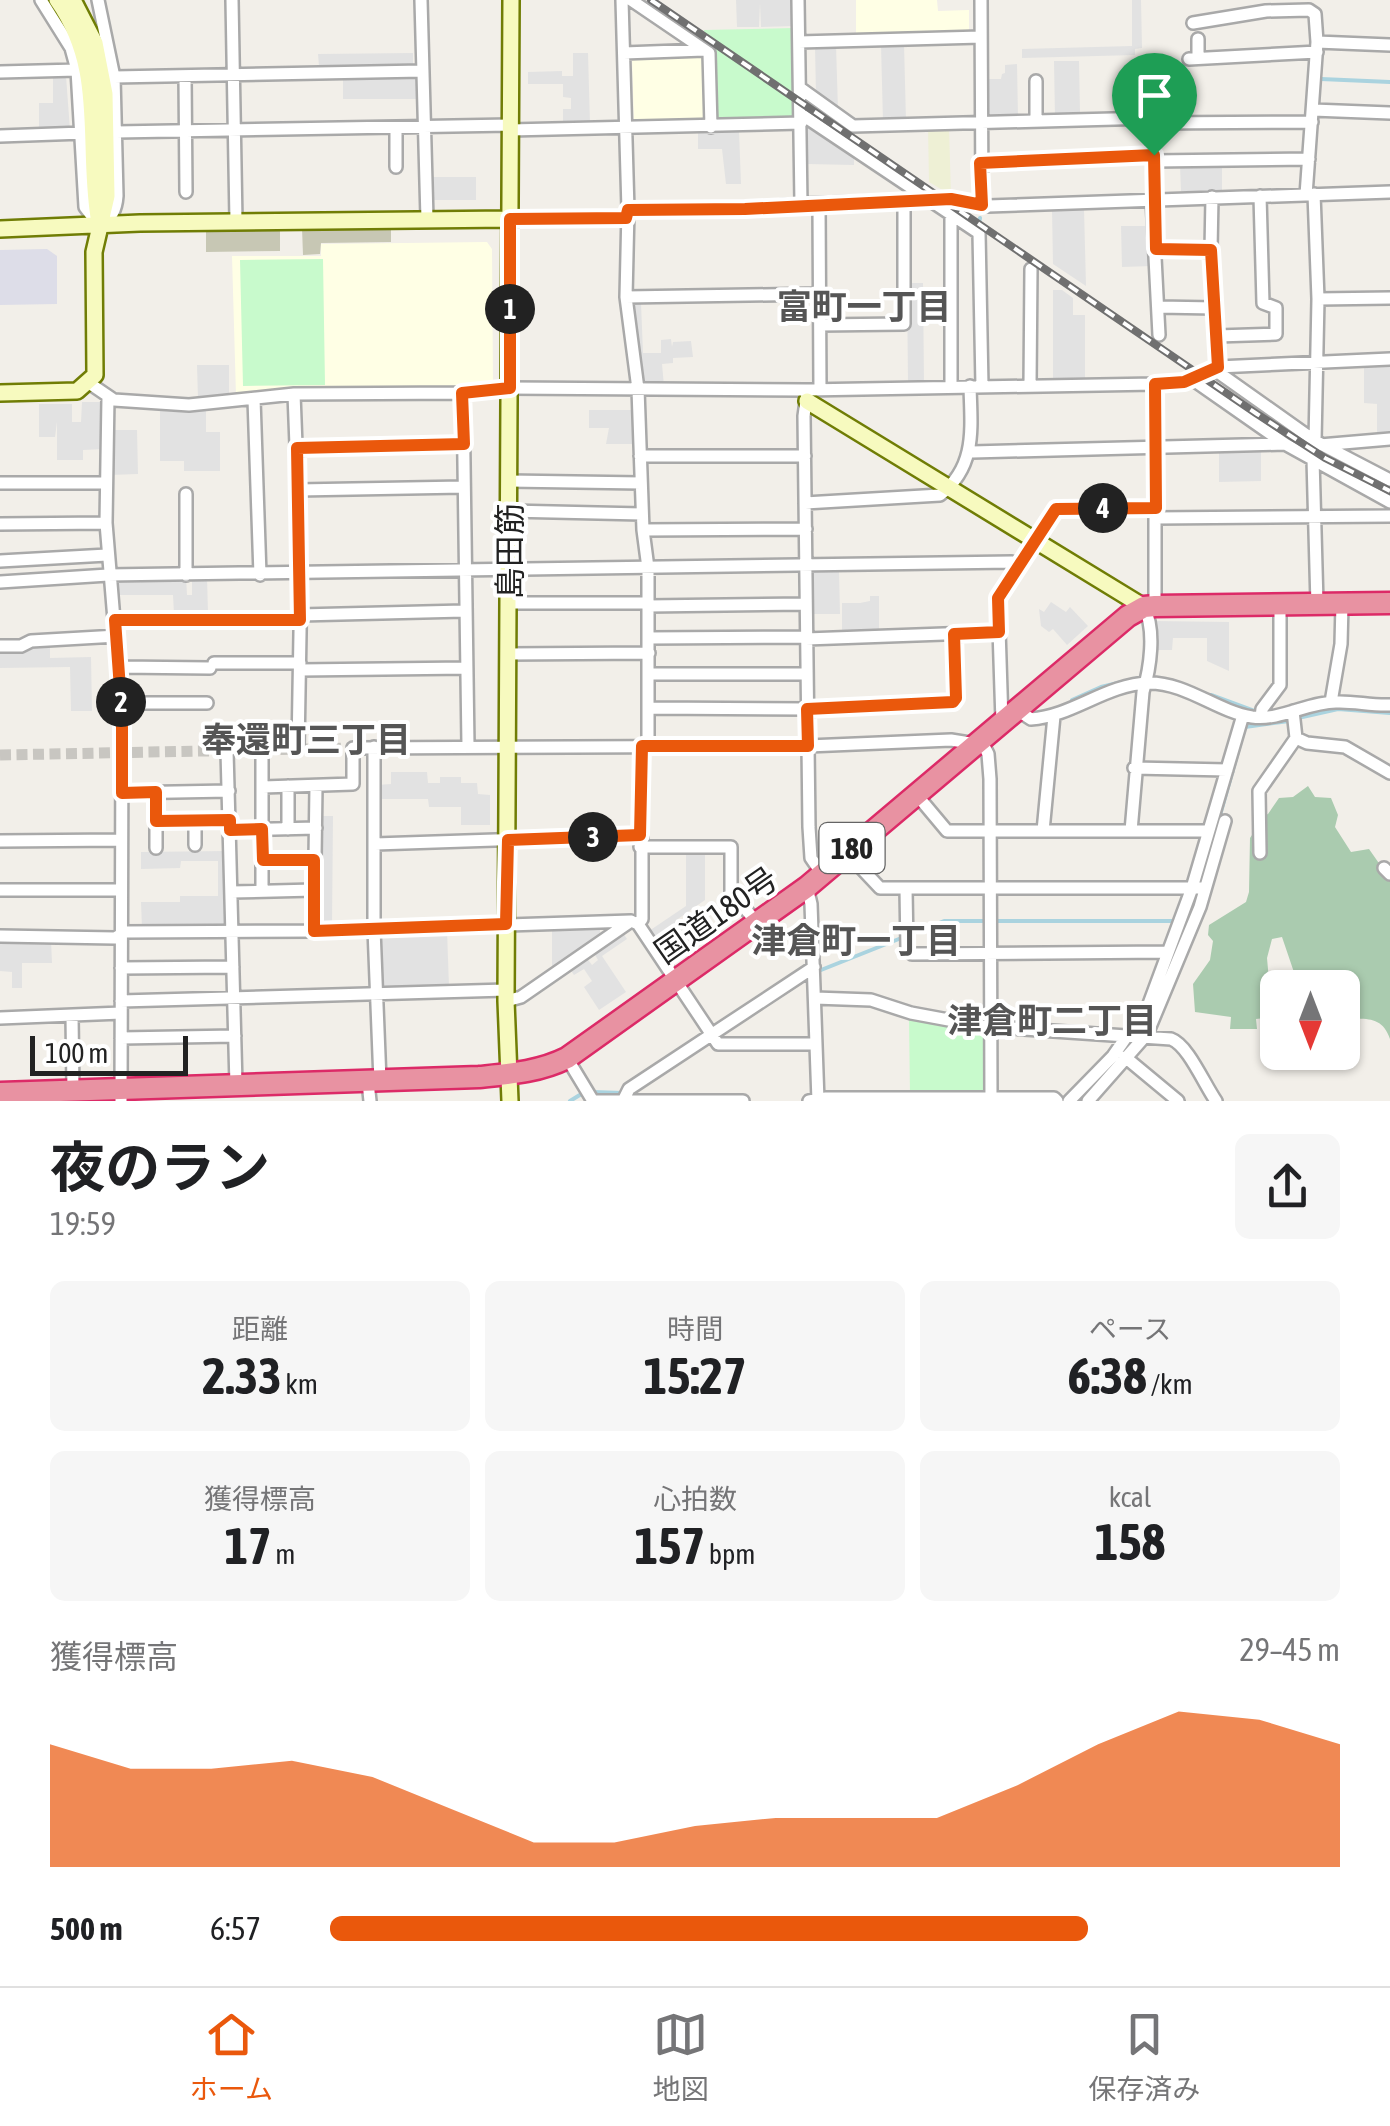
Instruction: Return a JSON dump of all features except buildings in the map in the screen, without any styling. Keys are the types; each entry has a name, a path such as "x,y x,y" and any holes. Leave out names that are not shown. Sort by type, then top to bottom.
{"highway":[{"path":"1150,606 1390,603"},
{"name":"国道180号","path":"0,1094 169,1094 236,1085 276,1091 372,1088 533,1071 567,1058 814,881 1128,616 1150,606"}],"street":[{"path":"42,0 70,48 77,70 85,207 100,226"},
{"path":"56,0 84,31"},
{"path":"0,393 77,391 95,375 94,252 100,226 90,80 84,31 73,0"},
{"path":"98,0 114,77 116,132 116,208 100,226"},
{"path":"232,0 236,221"},
{"path":"421,0 427,219"},
{"name":"島田筋","path":"510,0 506,924 510,1101"},
{"path":"0,1018 72,1016 121,1007 233,998 376,994 522,997 642,918 640,841 648,708 648,568 640,483 638,389 626,297 622,0"},
{"path":"631,0 710,53 711,127"},
{"path":"798,0 801,204"},
{"path":"980,0 982,205"},
{"path":"1193,23 1309,5 1315,14 1317,47 1309,159 1318,300 1317,443 1312,462 1316,604"},
{"path":"799,42 981,37"},
{"path":"1198,39 1193,58 1390,45"},
{"path":"624,53 705,50"},
{"path":"0,72 77,70"},
{"path":"114,77 422,70"},
{"path":"184,76 186,192"},
{"path":"1036,81 1036,121"},
{"path":"800,88 854,126 1151,118 1159,335"},
{"path":"1152,123 1390,113"},
{"path":"116,132 711,127 801,119 979,233 972,452 948,489 932,497 805,504"},
{"path":"396,128 396,167"},
{"path":"0,136 83,133"},
{"path":"980,163 1309,159"},
{"path":"0,229 236,221 510,219 801,204 958,200 982,205 1390,192"},
{"path":"1217,336 1276,334 1276,308 1263,302 1260,196"},
{"path":"1212,197 1215,368"},
{"path":"820,325 904,324 904,202"},
{"path":"819,204 820,389"},
{"path":"950,386 951,214"},
{"path":"1156,249 1211,250"},
{"path":"1030,270 1030,385"},
{"path":"626,297 820,294"},
{"path":"1318,300 1390,298"},
{"path":"1158,306 1215,308"},
{"path":"89,383 108,397 189,405 294,394 462,393 510,388 807,396 820,389 1155,384 1192,379 1215,368 1390,359"},
{"path":"1215,368 1317,443 1390,480"},
{"path":"1192,379 1312,462 1390,502"},
{"path":"1131,831 1134,768 1146,683 1156,513 1155,384"},
{"path":"462,393 468,746"},
{"path":"294,394 302,575 298,749"},
{"path":"807,396 806,638 814,881 815,1100 1057,1101"},
{"path":"807,396 948,489 1150,606"},
{"path":"108,397 107,555 121,704 121,1095"},
{"path":"254,400 260,575"},
{"path":"1317,443 1390,439"},
{"path":"297,448 464,444"},
{"path":"972,452 1285,444"},
{"path":"640,456 804,456"},
{"path":"509,481 640,483"},
{"path":"0,483 106,482"},
{"path":"298,490 464,488"},
{"path":"186,494 186,575"},
{"path":"1294,722 1254,717 1175,686 1146,683 1114,688 1054,716 1010,716 998,598 1056,509 1390,516"},
{"path":"510,511 642,514"},
{"path":"0,524 106,523"},
{"path":"643,530 806,528"},
{"path":"0,561 107,555"},
{"path":"0,582 108,575 806,568 1012,562 1021,565"},
{"path":"508,603 806,604"},
{"path":"1088,1101 1125,1057 1136,1037 1199,888 1227,770 1254,717 1280,685 1280,604"},
{"path":"1331,702 1341,644 1342,604"},
{"path":"115,620 464,611"},
{"path":"648,638 999,632"},
{"path":"648,708 807,709 953,702 954,634"},
{"path":"0,646 117,636"},
{"path":"508,654 648,653"},
{"path":"119,667 466,668"},
{"path":"648,674 807,674"},
{"path":"1260,852 1258,791 1294,722 1331,702 1390,705"},
{"path":"121,704 207,703"},
{"path":"1043,832 1054,716"},
{"path":"1294,722 1307,743 1344,747 1390,773"},
{"path":"263,787 353,784 355,748 979,742 989,762 991,1100"},
{"path":"372,1088 376,994 374,747"},
{"path":"262,750 262,891"},
{"path":"228,751 236,1085"},
{"path":"1134,768 1227,770"},
{"path":"288,786 288,828"},
{"path":"314,931 316,786"},
{"path":"122,793 229,790"},
{"path":"156,792 156,848"},
{"path":"916,794 946,832 1131,831 1212,839"},
{"path":"156,821 195,820 262,829 316,828"},
{"path":"195,820 195,844"},
{"path":"1212,839 1224,821"},
{"path":"0,841 120,840"},
{"path":"375,844 640,841 730,847 730,892 758,924"},
{"path":"847,852 880,888 1199,888"},
{"path":"263,860 314,860"},
{"path":"1146,1012 1174,951 1180,920 1199,888"},
{"path":"906,889 907,948 912,954 1174,951"},
{"path":"0,890 120,890"},
{"path":"231,892 314,890"},
{"path":"0,936 115,938 125,932 635,922"},
{"path":"635,922 714,1038"},
{"path":"120,968 233,967"},
{"path":"626,1095 814,971"},
{"path":"815,998 870,1000 911,1013 991,1027 1171,1039 1183,1045 1216,1101"},
{"path":"71,1094 72,1016"},
{"path":"121,1038 235,1036"},
{"path":"1069,1101 1136,1037"},
{"path":"714,1038 816,1044"},
{"path":"1125,1057 1178,1101"},
{"path":"567,1058 589,1097 743,1101"}],"shaded area":[{"path":"736,0 792,0 793,26 761,27 760,3 759,27 737,27"},
{"path":"856,0 937,0 938,11 969,10 969,34 856,37"},
{"path":"1132,0 1141,0 1142,48 1135,49 1135,55 1022,58 1022,49 1132,46"},
{"path":"904,44 906,121 883,122 881,45"},
{"path":"836,45 838,110 816,95 815,46"},
{"path":"413,53 413,65 319,66 318,54"},
{"path":"573,53 588,53 590,124 563,124 563,109 571,109 571,98 563,97 563,84 528,84 528,72 562,71 562,76 573,76"},
{"path":"705,55 707,120 634,124 632,57"},
{"path":"1054,61 1079,61 1080,113 1071,113 1071,117 1055,118"},
{"path":"1017,64 1018,118 987,119 987,79 1001,79 1005,65"},
{"path":"418,75 418,99 343,99 343,76"},
{"path":"53,76 66,76 70,130 39,130 39,103 53,103"},
{"path":"805,122 854,155 854,165 807,164"},
{"path":"928,127 949,127 951,195 929,182"},
{"path":"698,131 739,131 741,184 726,184 722,149 698,149"},
{"path":"1222,164 1222,191 1181,191 1180,165"},
{"path":"429,177 476,177 476,200 430,200"},
{"path":"1052,209 1084,209 1086,286 1053,264"},
{"path":"1121,226 1151,226 1152,266 1122,267"},
{"path":"302,228 391,228 391,242 321,243 320,254 303,255"},
{"path":"206,230 280,230 280,251 206,252"},
{"path":"487,242 492,249 493,386 236,396 232,256 321,256 321,244"},
{"path":"47,249 57,256 57,304 0,305 0,250"},
{"path":"907,283 923,283 924,383 908,383"},
{"path":"1053,290 1062,290 1073,298 1073,315 1085,315 1085,379 1053,379"},
{"path":"632,303 641,303 643,353 661,353 661,340 671,339 672,347 673,342 691,341 693,357 673,358 673,363 662,364 664,386 640,385"},
{"path":"1364,364 1390,364 1390,436 1377,437 1377,404 1364,403"},
{"path":"197,365 229,365 229,398 198,399"},
{"path":"82,402 103,402 104,449 83,450 83,460 57,460 57,422 55,437 39,437 39,404 72,404 72,422 81,422"},
{"path":"160,407 206,410 206,432 220,432 220,471 184,471 184,461 160,461"},
{"path":"589,410 635,410 636,444 606,444 609,428 589,428"},
{"path":"111,430 137,430 138,474 109,475"},
{"path":"1219,451 1261,451 1261,481 1219,482"},
{"path":"811,570 839,570 840,614 812,614"},
{"path":"186,577 187,595 192,595 192,577 207,577 208,613 174,614 173,595 115,595 115,578"},
{"path":"870,596 879,596 879,632 842,633 842,603 870,601"},
{"path":"1051,602 1066,612 1070,607 1088,626 1067,645 1053,629 1049,632 1041,626 1039,609 1044,612"},
{"path":"1153,621 1229,622 1229,671 1207,661 1207,638 1173,638 1172,650 1153,650"},
{"path":"50,641 50,658 91,657 92,711 71,711 70,667 0,668 0,649"},
{"path":"391,772 427,772 428,783 440,783 440,777 461,777 461,783 477,783 478,794 490,795 490,825 461,825 461,807 429,807 428,799 377,799 377,785 391,784"},
{"path":"1308,786 1315,797 1331,798 1338,815 1335,827 1351,852 1369,849 1390,879 1390,1039 1377,1022 1360,1019 1360,970 1293,970 1282,937 1272,939 1268,970 1260,970 1257,1029 1230,1029 1231,1017 1195,1012 1193,984 1210,960 1213,941 1208,935 1209,925 1246,902 1250,838 1260,817 1268,814 1279,798 1293,797"},
{"path":"321,816 333,816 332,924 319,924"},
{"path":"689,850 705,850 705,900 675,921 693,947 670,963 649,931 686,906"},
{"path":"226,851 226,924 142,928 141,902 180,902 180,896 218,896 218,861 181,861 180,868 141,869 141,852"},
{"path":"552,926 600,926 600,938 594,938 583,950 569,954 571,958 552,968"},
{"path":"447,930 449,987 386,989 381,984 382,932"},
{"path":"623,933 627,939 602,956 626,992 599,1010 584,987 592,981 584,969 574,975 570,969 586,957 592,965 598,960 594,953"},
{"path":"0,938 51,940 52,963 22,963 22,988 12,988 12,972 0,971"}],"green space":[{"path":"794,28 796,121 717,122 704,30"},
{"path":"323,259 325,385 243,386 240,260"},
{"path":"909,1017 984,1031 984,1095 910,1095"}],"waterway":[{"path":"1321,79 1390,82"},
{"path":"978,228 980,218"},
{"path":"1072,700 1101,687 1143,677"},
{"path":"1211,695 1257,712"},
{"path":"1298,718 1338,709 1390,713"},
{"path":"1179,943 1198,893 1245,727 1289,721"},
{"path":"996,897 996,921"},
{"path":"816,972 944,921 986,921"},
{"path":"996,921 1176,921"},
{"path":"632,1093 795,986"},
{"path":"592,1092 623,1093"},
{"path":"570,1101 583,1093"}],"tunnel":[{"path":"0,755 357,748"}],"railway":[{"path":"651,0 1257,414 1325,458 1390,491"}],"district":[{"name":"富町一丁目","path":"864,306"},
{"name":"奉還町三丁目","path":"306,739"},
{"name":"津倉町一丁目","path":"856,940"},
{"name":"津倉町二丁目","path":"1052,1020"}],"route":[{"path":"1154,155 1156,249 1211,250 1218,367 1184,382 1155,384 1156,508 1056,509 998,598 999,632 954,634 953,702 807,709 808,746 642,746 640,835 508,840 506,924 314,931 314,860 263,860 262,829 230,830 230,820 156,821 156,792 122,793 122,716 115,620 300,620 297,448 464,444 462,393 510,388 510,219 626,218 628,210 951,199 982,205 980,163 1154,155"}]}
